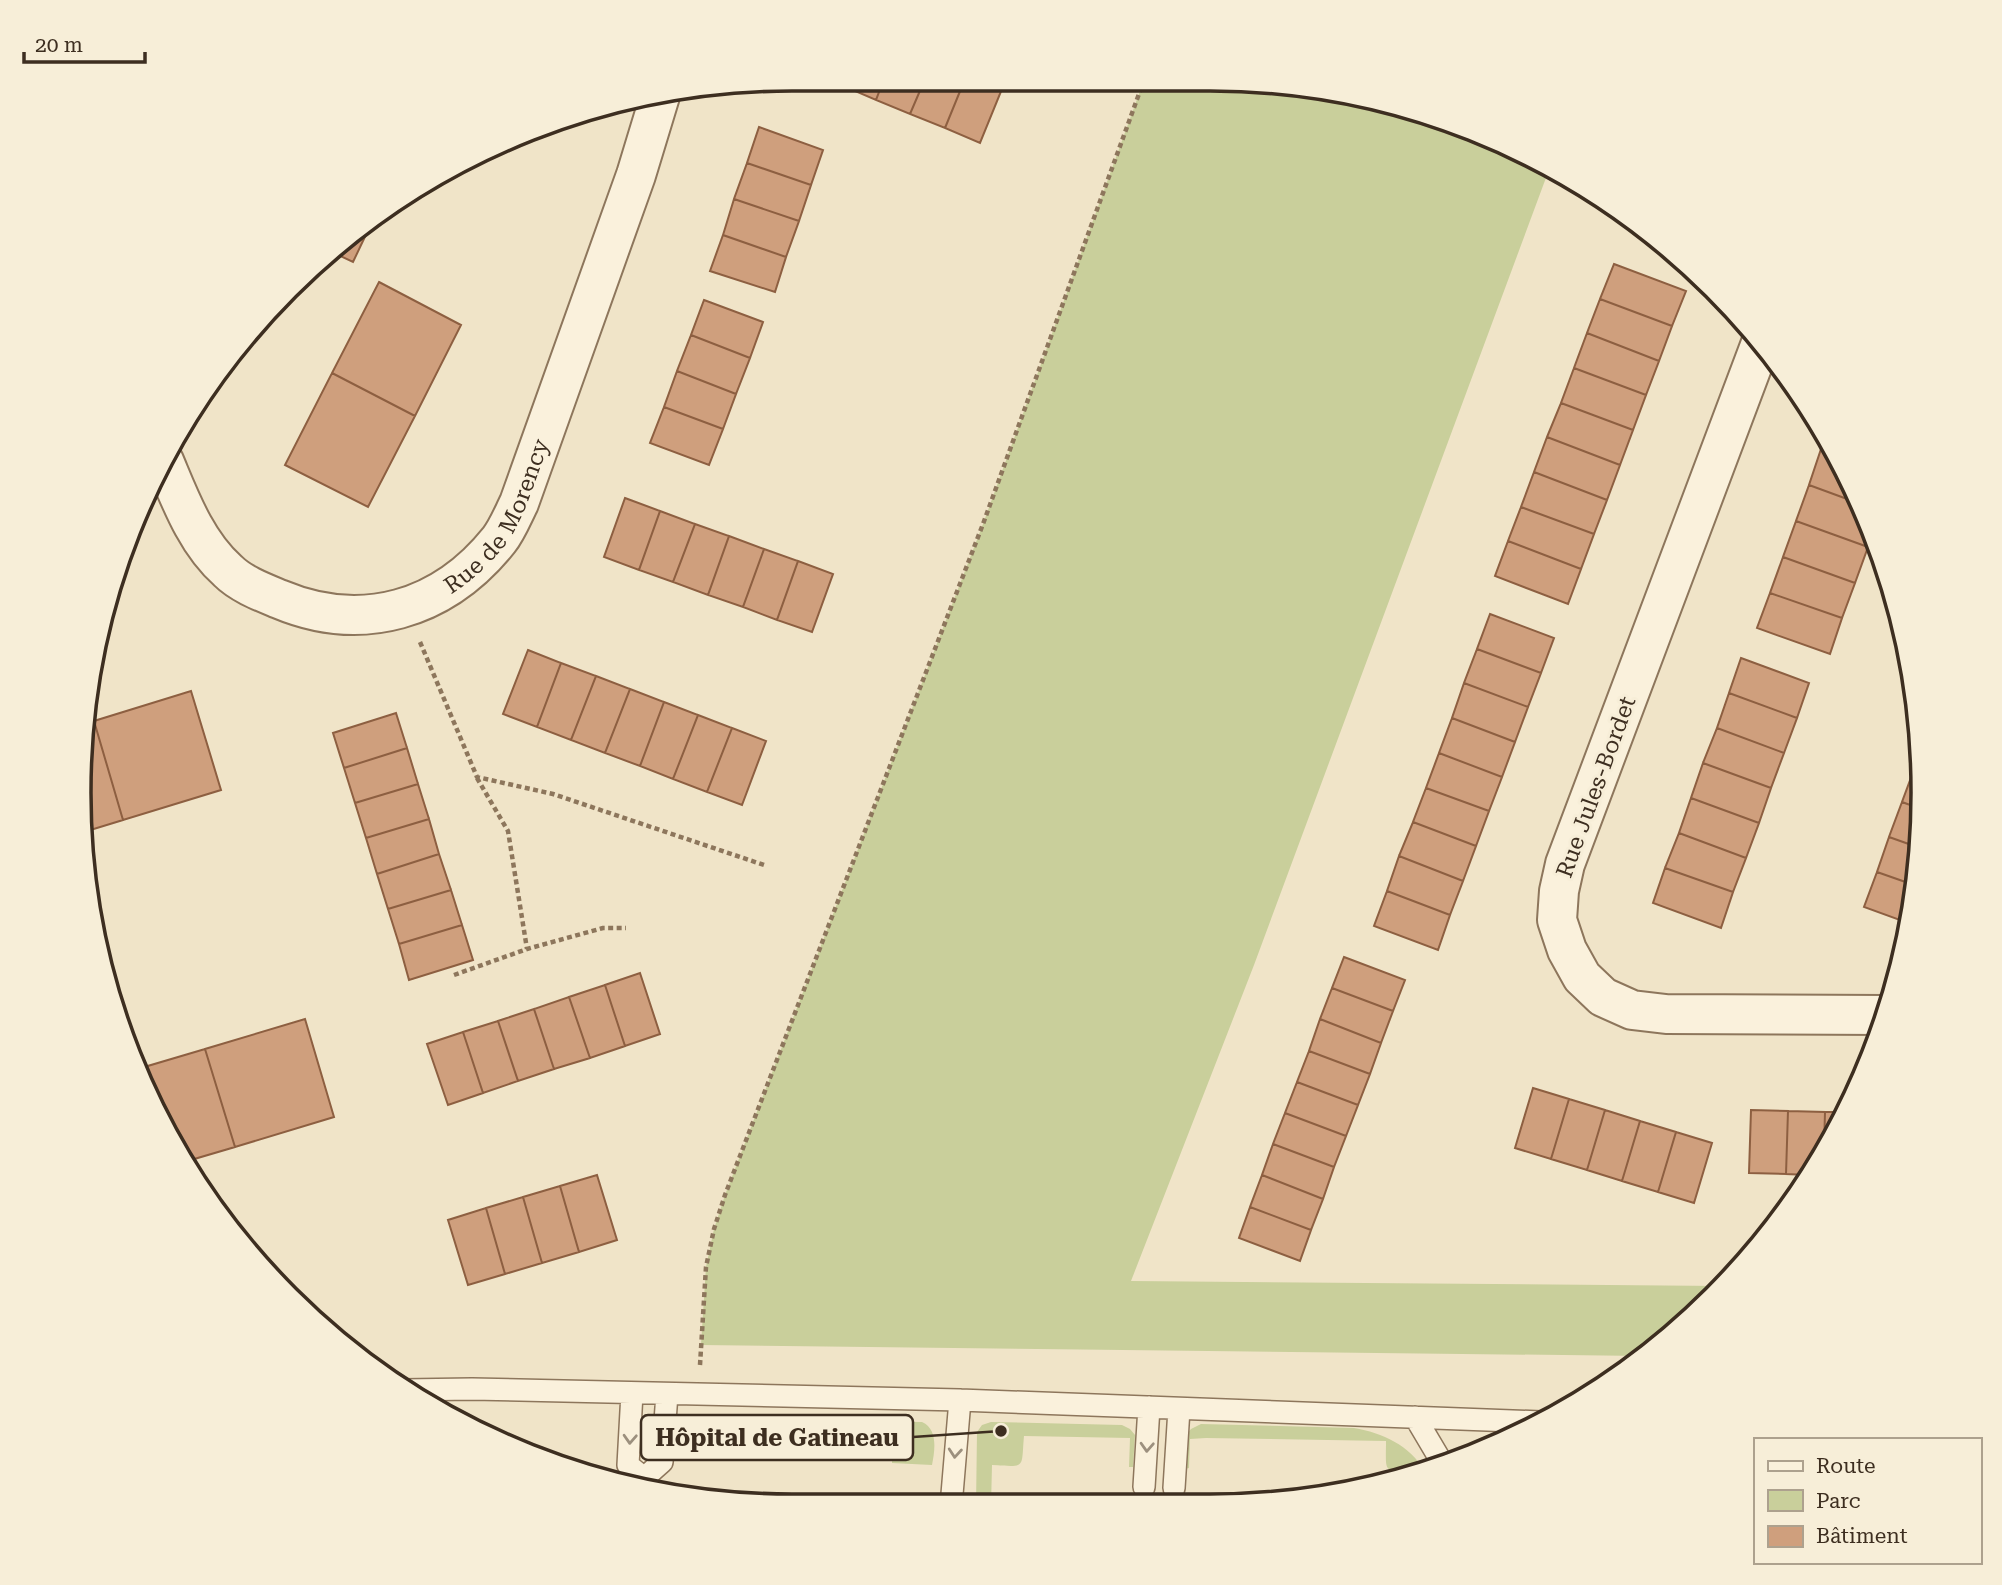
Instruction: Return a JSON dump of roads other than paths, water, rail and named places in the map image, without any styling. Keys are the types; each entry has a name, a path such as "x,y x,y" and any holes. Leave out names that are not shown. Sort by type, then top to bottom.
{"street":[{"name":"Rue de Morency","path":"169,471 204,543 228,572 260,592 295,606 328,614 365,614 406,609 443,592 476,566 500,538 519,503 636,175 658,104"},
{"name":"Rue Jules-Bordet","path":"1757,354 1565,864 1559,891 1557,920 1567,950 1582,977 1603,997 1632,1010 1666,1014 1875,1015"}],"lane":[{"path":"425,1390 960,1400 1521,1421"},
{"path":"632,1393 628,1465 638,1477"},
{"path":"648,1479 662,1462 667,1394"},
{"path":"952,1494 960,1400"},
{"path":"1144,1488 1149,1407"},
{"path":"1174,1488 1180,1409"},
{"path":"1415,1417 1438,1456"}],"place":[{"name":"Hôpital de Gatineau","path":"1001,1431"}]}
